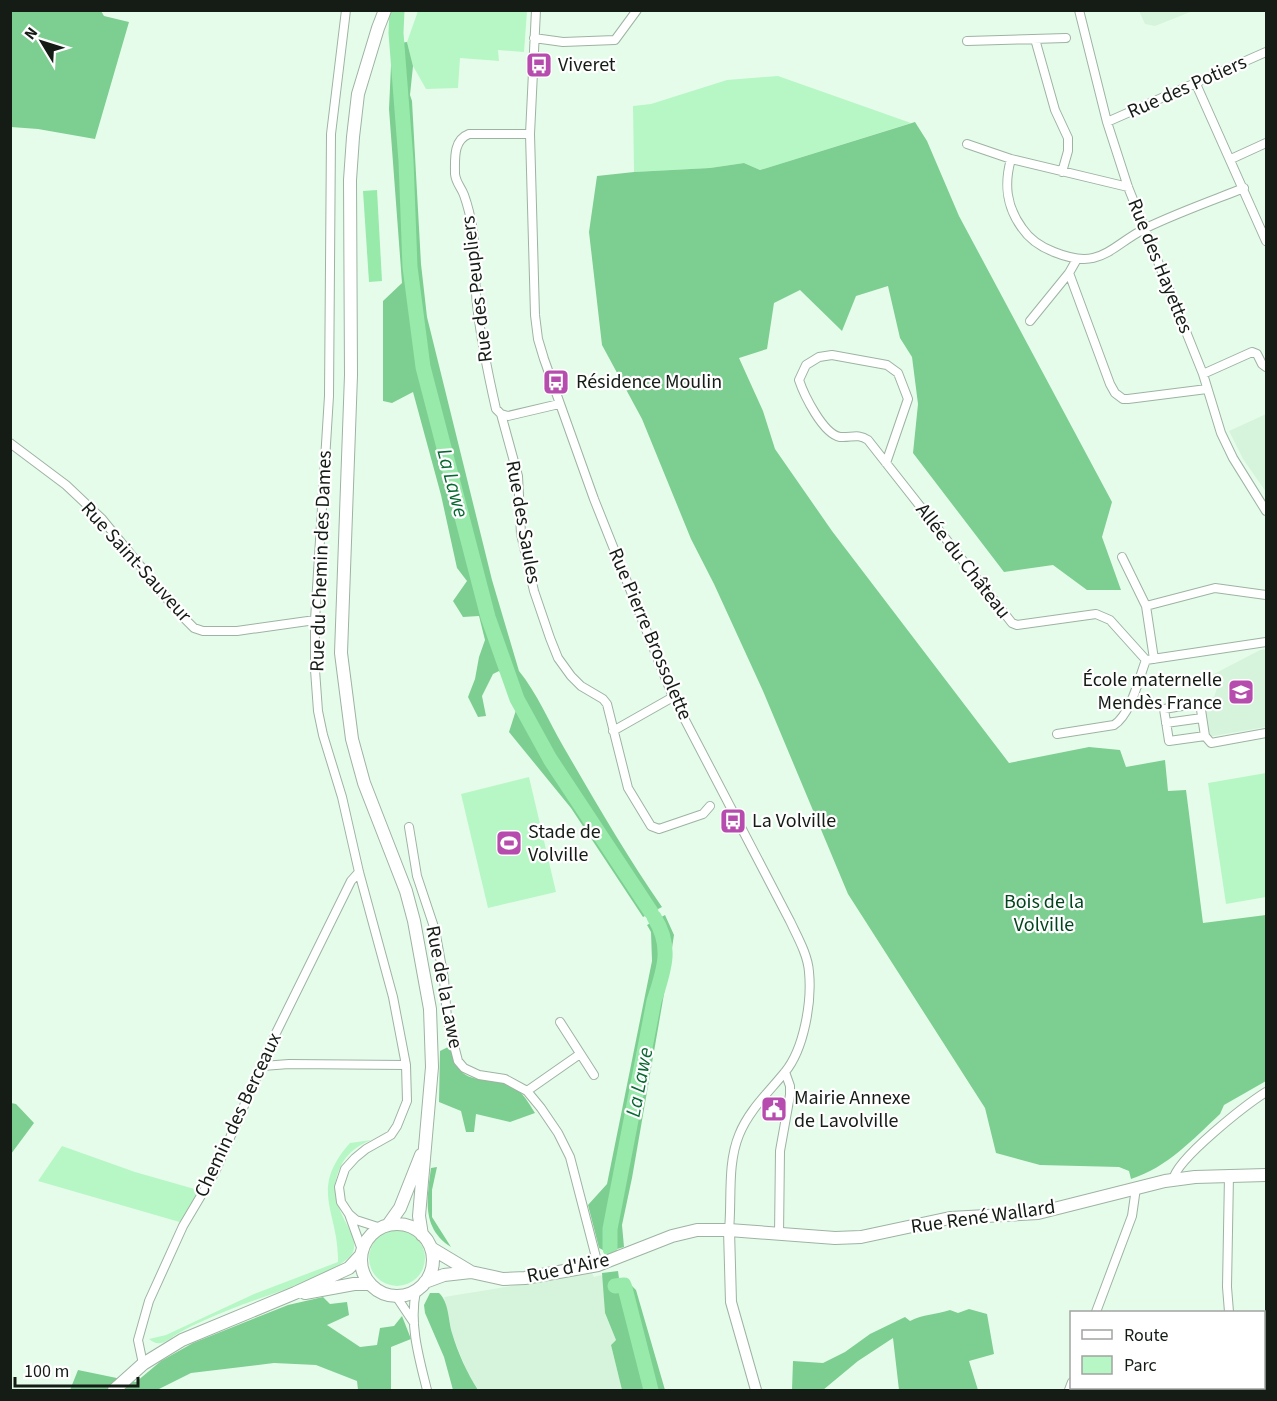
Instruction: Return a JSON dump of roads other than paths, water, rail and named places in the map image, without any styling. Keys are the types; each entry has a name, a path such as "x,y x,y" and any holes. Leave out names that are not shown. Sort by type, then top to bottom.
{"main road":[{"path":"385,10 358,94 352,137 350,180 351,375 341,653 355,750 364,783 406,891 414,921 430,1009 432,1067 419,1216 422,1235"},
{"path":"385,1226 403,1224 410,1226 422,1235 431,1248 432,1266 425,1282 416,1291 396,1296 382,1293 370,1284 362,1271 362,1252 366,1240 385,1226 407,1192 426,1143"},
{"name":"Rue René Wallard","path":"697,1230 729,1230 835,1238 861,1237 950,1218 1038,1213 1173,1180 1229,1175 1266,1175"},
{"name":"Rue d'Aire","path":"425,1282 444,1275 471,1272 504,1279 525,1278 598,1265 672,1236 697,1230"},
{"name":"Rue d'Aire","path":"431,1248 471,1272"},
{"path":"114,1390 143,1364 182,1340 349,1268 362,1252"},
{"path":"295,1293 309,1293 354,1284 370,1284"}],"street":[{"name":"Rue du Chemin des Dames","path":"346,10 331,134 329,396 315,620 318,711 393,997 405,1065 407,1101 391,1135 366,1149 345,1169 339,1187 341,1202 349,1214 362,1252"},
{"name":"Rue Pierre Brossolette","path":"536,10 530,134 534,294 538,339 594,499 673,697 790,921 810,970 808,1005 793,1061 760,1099 740,1133 735,1148 729,1230"},
{"path":"534,38 563,42 615,40 637,10"},
{"name":"Rue des Hayettes","path":"1079,10 1107,122 1128,187 1203,374 1221,433 1233,458 1266,511"},
{"path":"967,41 1066,38"},
{"path":"1035,39 1055,110 1068,138 1068,151 1062,172"},
{"name":"Rue des Potiers","path":"1107,122 1266,52"},
{"path":"1196,84 1266,241"},
{"name":"Rue des Peupliers","path":"501,414 496,409 485,364 477,303 476,257 472,227 463,193 455,176 456,148 459,141 469,134 530,134"},
{"path":"1231,159 1266,143"},
{"path":"967,144 1011,159 1128,187"},
{"path":"1011,159 1006,192 1010,207 1026,235 1037,244 1077,259 1104,254 1144,229 1244,188"},
{"path":"1030,321 1069,273 1077,259"},
{"path":"1069,273 1115,393 1123,399 1207,388"},
{"path":"1203,374 1252,352 1257,354 1266,367"},
{"name":"Allée du Château","path":"886,463 908,399 898,373 887,365 845,356 819,357 806,365 798,380 807,401 831,433 839,437 861,435 868,440 886,463 1012,623 1017,625 1096,614 1110,620 1150,659"},
{"path":"501,414 508,416 559,404"},
{"name":"Rue des Saules","path":"501,414 518,476 522,534 534,591 550,638 558,658 571,676 607,704 613,731"},
{"name":"Rue Saint-Sauveur","path":"10,443 66,485 102,519 177,611 194,627 203,631 237,631 315,620"},
{"path":"1057,734 1114,725 1120,721 1150,659 1146,606 1122,557"},
{"path":"1146,606 1220,587 1266,595"},
{"path":"1150,659 1266,642"},
{"path":"673,697 613,731 628,788 651,826 659,829 704,814 710,806"},
{"path":"1208,740 1200,703 1164,709 1169,741 1208,740 1266,733"},
{"path":"1166,723 1202,718"},
{"name":"Rue de la Lawe","path":"409,827 417,876 435,930 444,979 447,1018 458,1061 464,1068 479,1075 505,1079 527,1091 551,1123 570,1157 598,1265"},
{"name":"Chemin des Berceaux","path":"143,1364 138,1340 149,1301 183,1226 215,1172 275,1035 351,880 359,872"},
{"path":"560,1022 594,1075"},
{"path":"527,1091 580,1054"},
{"path":"263,1066 289,1064 405,1065"},
{"path":"779,1235 780,1151 790,1095 790,1086 785,1072"},
{"path":"1265,1093 1266,1104"},
{"path":"1173,1180 1174,1173 1185,1160 1265,1093"},
{"path":"1229,1175 1227,1287 1229,1311"},
{"path":"1096,1311 1132,1216 1136,1188"},
{"path":"349,1214 356,1220 385,1226"},
{"path":"729,1230 731,1302 756,1390"},
{"path":"416,1291 414,1323 419,1361 427,1390"},
{"path":"396,1296 414,1323"}],"waterway":[{"name":"La Lawe","path":"397,10 396,33 406,161 410,267 423,367 488,617 517,699 550,759 651,912"},
{"name":"La Lawe","path":"610,1249 610,1229 654,1001 665,959 663,938 654,917"},
{"name":"La Lawe","path":"615,1286 624,1285 651,1390"}],"place":[{"name":"Viveret","path":"539,65"},
{"name":"Résidence Moulin","path":"556,382"},
{"name":"École maternelle Mendès France","path":"1241,692"},
{"name":"La Volville","path":"733,821"},
{"name":"Stade de Volville","path":"509,843"},
{"name":"Mairie Annexe de Lavolville","path":"774,1109"}],"park label":[{"name":"Bois de la Volville","path":"1044,914"}]}
